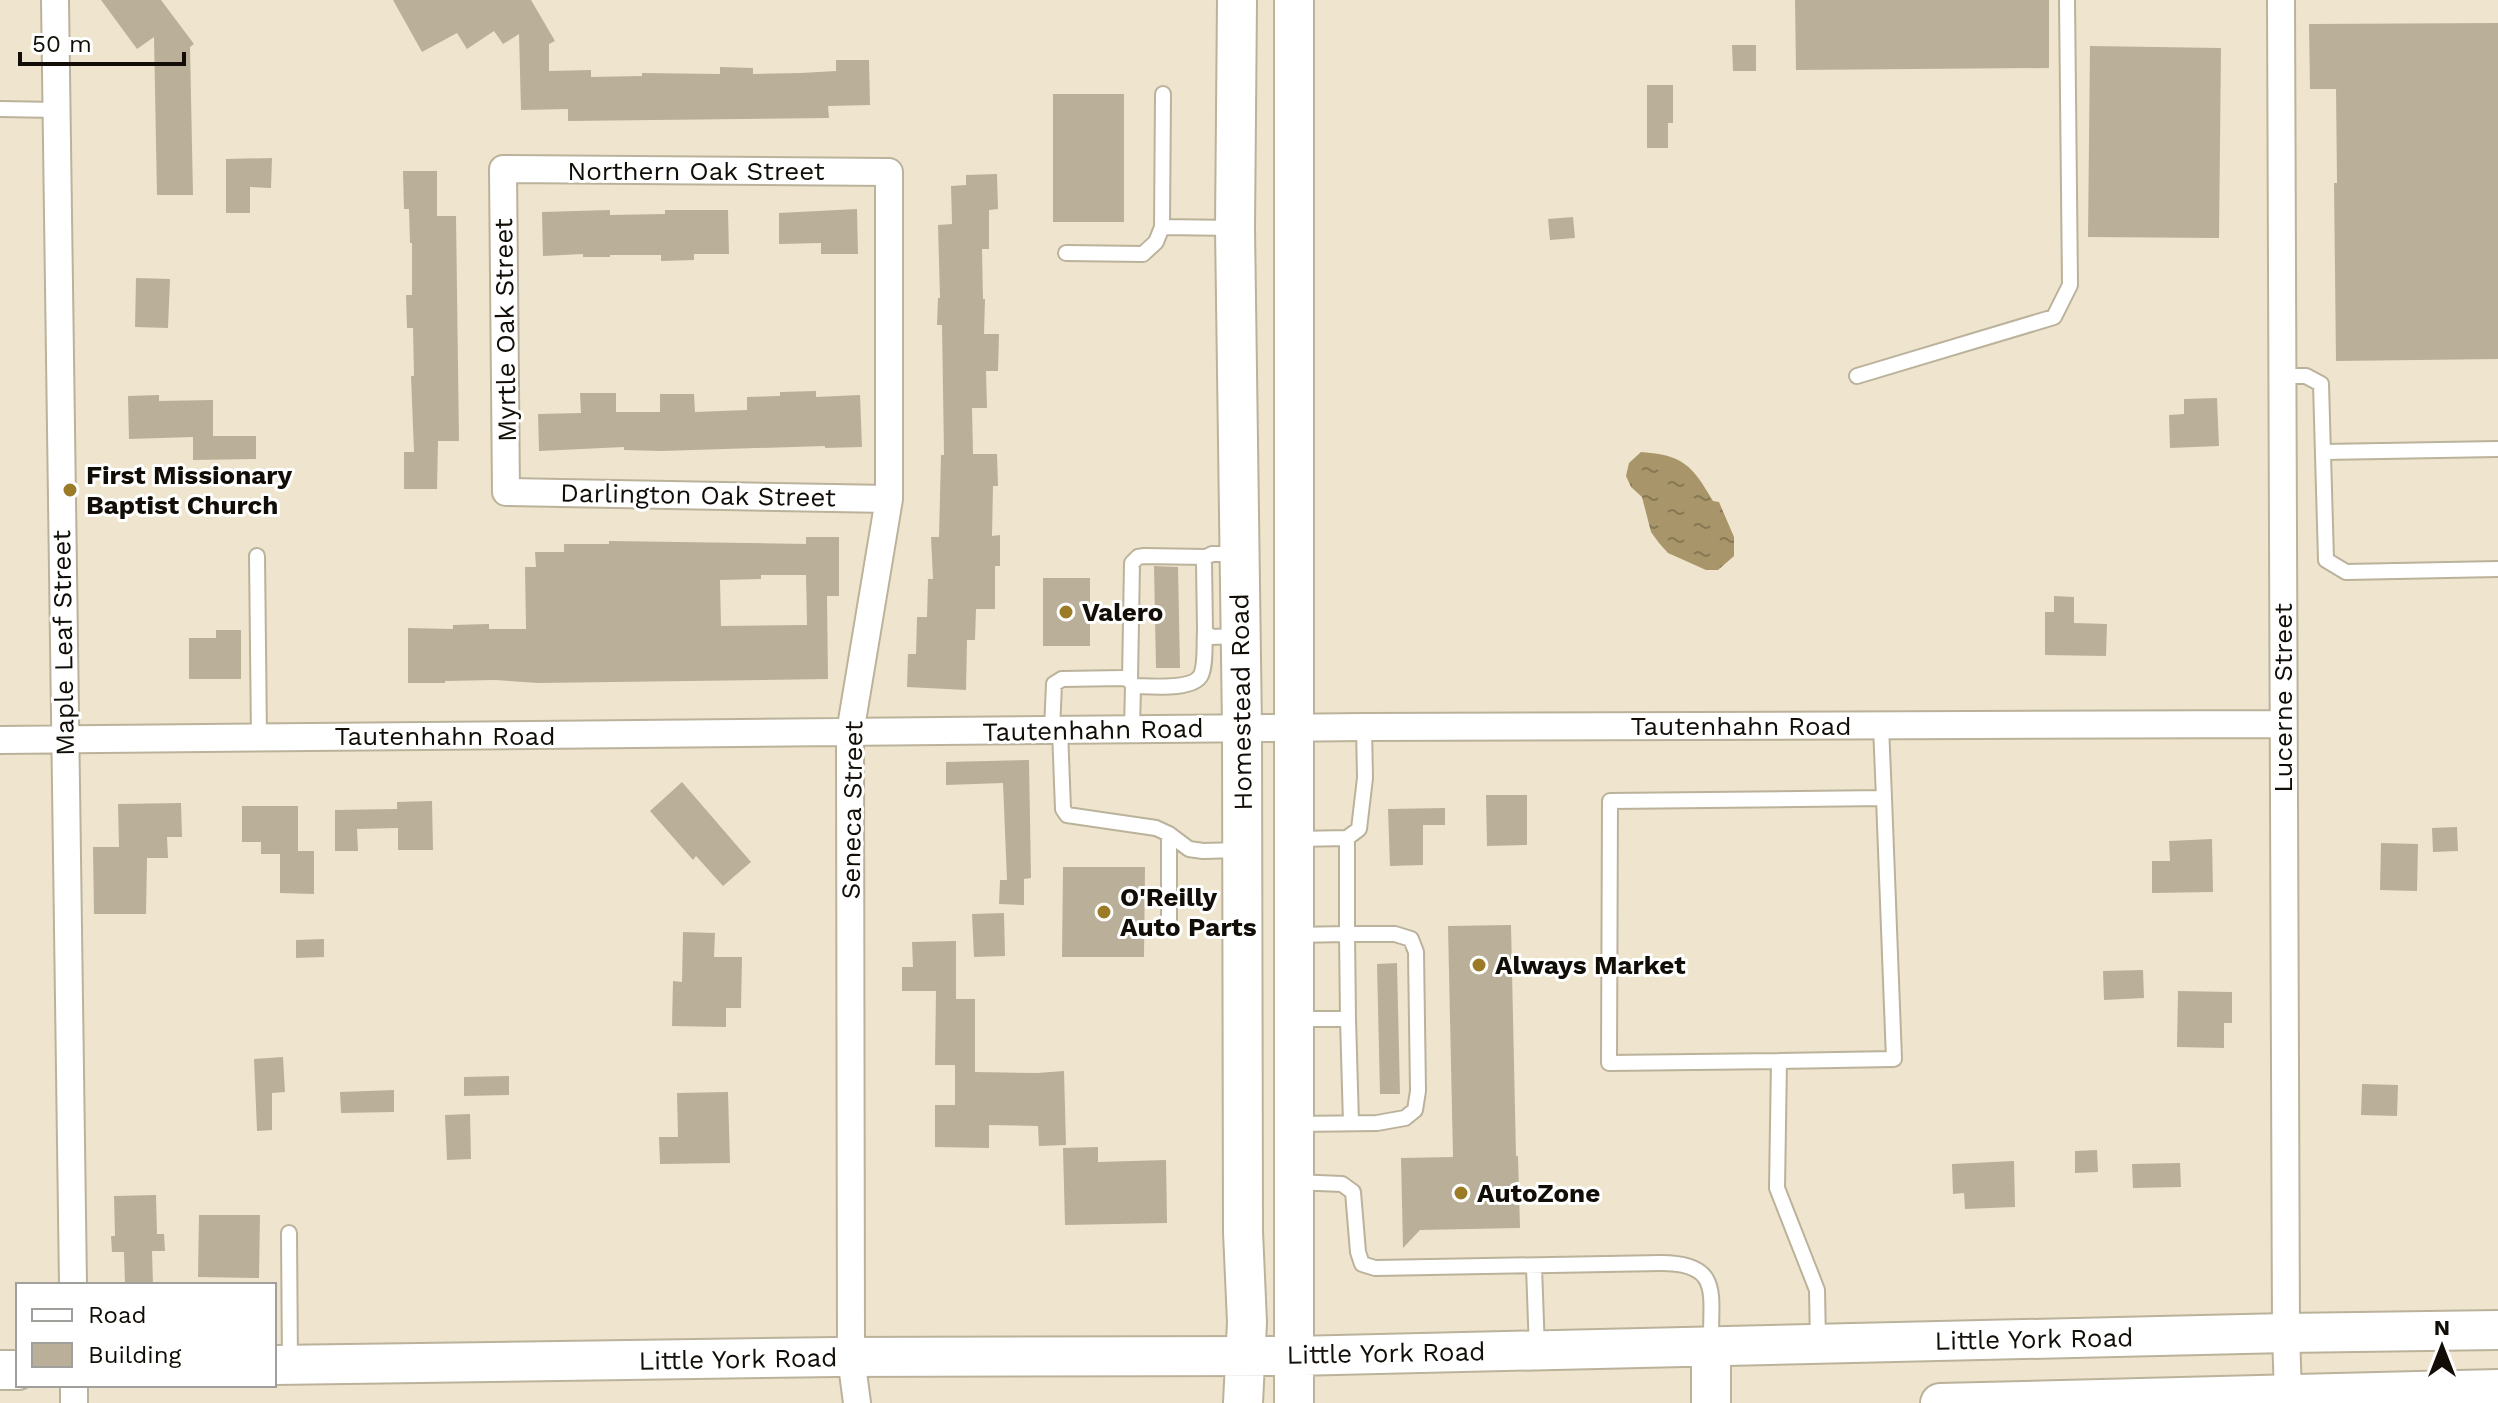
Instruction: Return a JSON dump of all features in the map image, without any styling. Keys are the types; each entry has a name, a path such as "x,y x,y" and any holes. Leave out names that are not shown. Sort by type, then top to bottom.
{"main road":[{"name":"Homestead Road","path":"1237,0 1235,228 1223,633 1242,728 1246,1355 1243,1403"},
{"name":"Homestead Road","path":"1294,0 1294,1403"},
{"path":"1235,228 1292,230"},
{"name":"Little York Road","path":"282,1365 851,1357 1294,1356 2498,1330"},
{"path":"1711,1346 1711,1403"},
{"path":"1940,1403 2498,1389"}],"street":[{"name":"Maple Leaf Street","path":"55,0 73,1283"},
{"name":"Lucerne Street","path":"2281,0 2282,724 2288,1395"},
{"name":"Northern Oak Street","path":"503,169 889,172"},
{"name":"Myrtle Oak Street","path":"503,169 506,492"},
{"name":"Seneca Street","path":"857,1403 851,1357 850,733 889,499 889,172"},
{"name":"Darlington Oak Street","path":"506,492 889,499"},
{"name":"Tautenhahn Road","path":"0,740 1364,727 2282,724"}],"lane":[{"path":"1857,376 2054,317 2070,285 2067,0"},
{"path":"2281,0 2301,0"},
{"path":"1066,253 1143,254 1156,242 1162,227 1163,94"},
{"path":"0,109 56,110"},
{"path":"1162,227 1235,228"},
{"path":"2282,376 2306,376 2321,384 2326,560 2346,572 2498,569"},
{"path":"2324,452 2498,449"},
{"path":"1132,729 1132,563 1144,556 1223,555"},
{"path":"257,556 259,738"},
{"path":"1223,633 1202,674 1186,686 1132,683 1123,678 1062,679 1054,684 1053,690 1056,730 1063,809 1067,815 1156,828 1189,849 1242,850"},
{"path":"1881,726 1884,798 1894,1059 1609,1063 1610,801 1884,798"},
{"path":"1293,839 1347,838 1359,829 1365,778 1364,727"},
{"path":"1169,834 1169,927"},
{"path":"1347,838 1351,1123"},
{"path":"1293,935 1395,934 1411,939 1416,952 1418,1091 1415,1110 1405,1118 1377,1123 1293,1124"},
{"path":"1293,1019 1348,1019"},
{"path":"1779,1061 1777,1188 1817,1290 1818,1343"},
{"path":"1294,1182 1342,1184 1353,1192 1358,1252 1362,1264 1375,1268 1674,1263 1696,1268 1709,1282 1711,1346"},
{"path":"282,1365 289,1233"},
{"path":"1534,1267 1537,1350"}],"water":[{"path":"1641,452 1667,456 1685,464 1713,501 1719,502 1734,537 1734,556 1718,570 1706,570 1668,553 1651,532 1642,497 1631,487 1626,476 1629,463"}],"building":[{"path":"101,0 161,0 194,44 190,47 193,195 157,195 154,37 137,49"},
{"path":"393,0 531,0 555,41 549,44 549,71 591,70 591,77 642,76 642,73 720,74 720,67 753,68 753,74 836,71 836,60 869,60 870,105 828,106 829,118 568,121 568,109 521,110 519,34 503,44 494,31 467,49 457,33 422,52"},
{"path":"1795,0 2049,0 2049,68 1796,70"},
{"path":"2498,23 2498,359 2336,361 2336,89 2310,89 2309,24"},
{"path":"1732,45 1756,45 1756,71 1733,71"},
{"path":"2090,46 2221,48 2219,238 2088,237"},
{"path":"1647,85 1673,85 1673,123 1668,123 1668,148 1647,148"},
{"path":"1053,94 1124,94 1124,222 1053,222"},
{"path":"272,158 271,188 250,187 250,213 226,213 226,159"},
{"path":"403,171 437,171 437,216 456,216 459,441 438,441 437,489 404,489 404,452 414,452 411,376 414,376 413,328 407,328 406,295 412,295 412,243 409,209 404,209"},
{"path":"997,174 998,209 989,210 989,249 982,249 984,334 999,334 998,371 986,371 987,408 972,408 973,454 997,454 998,486 993,486 992,536 1000,535 1000,566 995,566 995,609 976,609 975,640 967,640 966,690 907,687 908,654 916,654 917,617 927,617 928,579 933,579 931,537 939,537 941,455 944,455 942,325 937,325 940,298 938,225 952,224 951,186 966,185 966,175"},
{"path":"857,209 858,254 821,254 821,243 779,244 779,213"},
{"path":"610,210 610,215 665,214 665,210 728,210 729,254 694,254 694,260 661,261 661,255 543,256 542,212"},
{"path":"1573,217 1575,238 1550,240 1548,219"},
{"path":"136,278 170,279 168,328 135,327"},
{"path":"816,391 816,397 860,395 862,447 661,451 624,450 624,447 539,451 538,414 581,413 580,393 616,393 616,412 660,412 660,394 694,394 695,412 747,410 747,397"},
{"path":"159,395 159,401 213,400 213,436 256,436 256,459 193,460 193,437 129,439 128,396"},
{"path":"2217,398 2219,446 2170,448 2169,415 2184,414 2184,399"},
{"path":"806,537 839,537 839,596 827,596 828,679 408,683 408,628 453,629 453,625 489,624 489,629 526,629 525,567 536,567 535,552 564,552 564,544 609,544 609,541 806,544","holes":["761,575 806,575 807,625 721,626 720,580 761,579"]},
{"name":"Valero","path":"1154,566 1178,567 1180,668 1156,668"},
{"name":"Valero","path":"1043,578 1090,578 1090,646 1043,646"},
{"path":"2054,596 2074,597 2074,623 2107,624 2106,656 2045,655 2045,612 2054,612"},
{"path":"216,630 241,630 241,679 189,679 189,638 216,638"},
{"path":"1029,760 1031,878 1024,879 1024,905 999,904 1000,880 1007,880 1003,783 946,785 946,762"},
{"path":"682,782 751,862 723,886 696,856 693,860 650,811"},
{"path":"1486,795 1527,795 1527,845 1487,846"},
{"path":"432,801 433,850 398,850 398,828 357,829 358,851 335,851 335,810 397,809 397,802"},
{"path":"181,803 182,837 167,837 168,858 147,858 146,914 94,914 93,847 119,847 118,804"},
{"path":"242,806 298,806 298,851 314,851 314,894 280,893 280,854 261,854 261,842 242,842"},
{"path":"1445,808 1445,825 1423,825 1423,865 1390,866 1388,809"},
{"path":"2457,827 2458,851 2433,852 2432,828"},
{"path":"2212,839 2213,892 2152,893 2152,861 2170,861 2169,841"},
{"path":"2381,843 2418,844 2417,891 2380,890"},
{"name":"O'Reilly Auto Parts","path":"1063,867 1145,867 1144,957 1062,957"},
{"path":"1004,913 1005,956 974,957 972,914"},
{"path":"1511,925 1520,1228 1420,1230 1403,1248 1401,1158 1453,1157 1448,926"},
{"path":"683,932 715,933 714,957 742,957 741,1008 726,1008 726,1027 672,1026 673,981 682,982"},
{"path":"324,939 324,957 296,958 296,940"},
{"path":"956,941 956,999 975,999 975,1072 1064,1071 1066,1145 1039,1146 1038,1126 989,1125 989,1148 935,1147 935,1105 955,1105 955,1065 935,1065 936,991 902,991 902,967 913,967 912,942"},
{"path":"1397,963 1400,1094 1380,1094 1377,964"},
{"path":"2143,970 2144,998 2104,1000 2103,971"},
{"path":"2178,991 2232,992 2232,1023 2224,1023 2224,1048 2177,1047"},
{"path":"283,1057 285,1092 272,1093 272,1130 257,1131 254,1059"},
{"path":"509,1076 509,1095 464,1096 464,1077"},
{"path":"2362,1084 2398,1085 2397,1116 2361,1115"},
{"path":"394,1090 394,1112 341,1113 340,1092"},
{"path":"728,1092 730,1163 660,1164 659,1137 678,1137 677,1093"},
{"path":"470,1114 471,1159 447,1160 445,1115"},
{"path":"1098,1147 1098,1162 1166,1160 1167,1223 1065,1225 1063,1148"},
{"path":"2097,1150 2098,1172 2075,1173 2075,1151"},
{"path":"2014,1161 2015,1207 1965,1209 1964,1193 1953,1194 1952,1164"},
{"path":"2180,1163 2181,1187 2133,1188 2132,1164"},
{"path":"156,1195 157,1234 164,1234 165,1251 152,1251 153,1283 125,1283 124,1252 112,1252 111,1236 115,1236 114,1196"},
{"path":"199,1215 260,1215 259,1278 198,1277"}],"place":[{"name":"First Missionary Baptist Church","path":"70,490"},
{"name":"Valero","path":"1066,612"},
{"name":"O'Reilly Auto Parts","path":"1104,912"},
{"name":"Always Market","path":"1479,965"},
{"name":"AutoZone","path":"1461,1193"}]}
